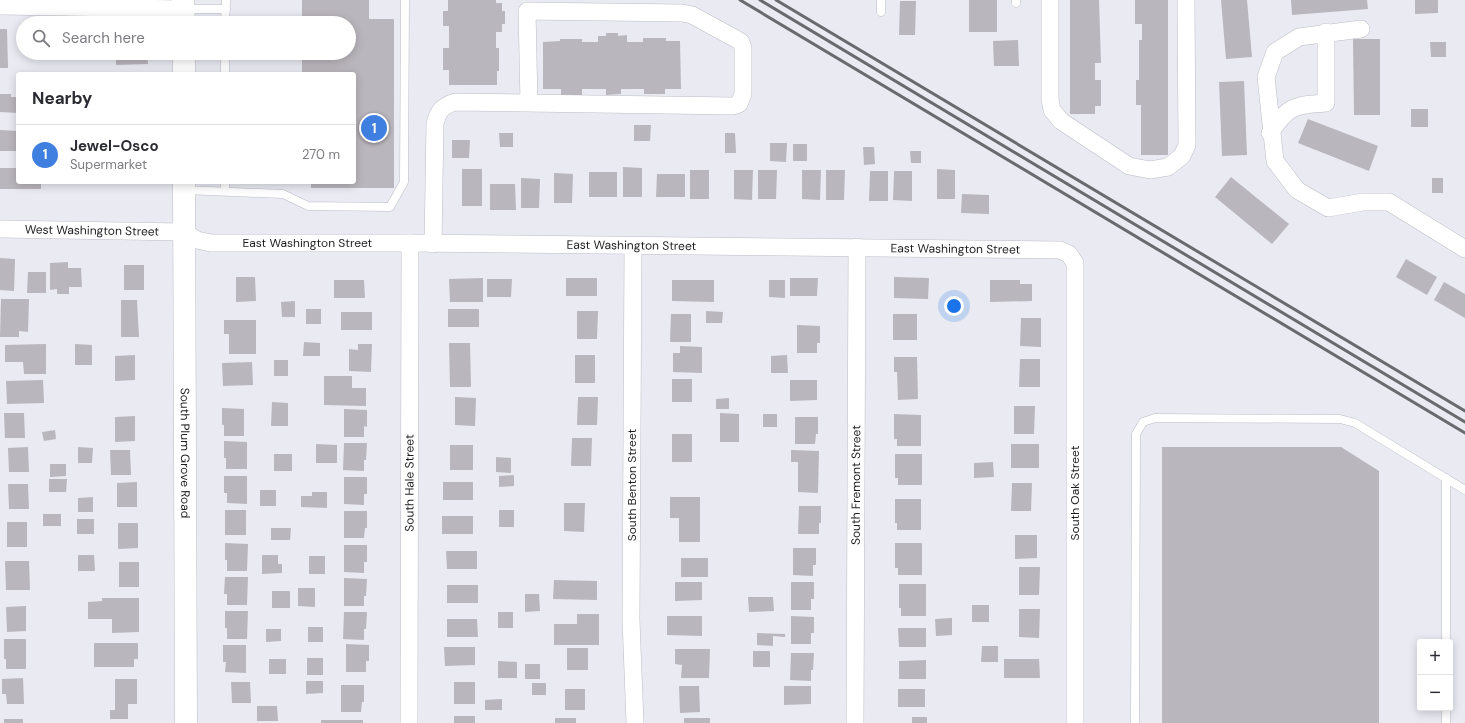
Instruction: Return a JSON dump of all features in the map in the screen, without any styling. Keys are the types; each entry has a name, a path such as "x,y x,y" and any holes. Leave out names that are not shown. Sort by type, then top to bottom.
{"main road":[{"path":"184,60 184,72"},
{"name":"South Plum Grove Road","path":"184,186 186,723"}],"street":[{"path":"1050,0 1050,99 1052,110 1061,121 1129,166 1150,170 1168,167 1182,156 1187,145 1186,0"},
{"path":"433,244 434,124 438,112 445,105 456,102 529,103 739,104 743,94 743,48 741,42 736,38 692,15 682,13 528,5 529,103"},
{"path":"0,6 184,11"},
{"path":"1361,29 1299,36 1275,52 1266,77 1270,133 1275,161 1297,190 1328,208 1363,202 1389,202 1465,249"},
{"path":"1270,133 1282,115 1299,105 1326,103 1326,32"},
{"name":"West Washington Street","path":"0,229 184,232"},
{"name":"East Washington Street","path":"184,232 197,240 210,243 410,243 1051,249 1060,250 1069,254 1075,263"},
{"name":"South Hale Street","path":"409,723 410,243"},
{"name":"South Benton Street","path":"633,246 631,620 636,723"},
{"name":"South Fremont Street","path":"855,723 857,248"},
{"name":"South Oak Street","path":"1075,263 1075,723"}],"lane":[{"path":"226,0 226,16"},
{"path":"184,186 225,191 283,194 308,206 390,207 404,182 405,0"},
{"path":"881,0 881,12"},
{"path":"184,11 226,9"},
{"path":"225,60 225,72"},
{"path":"225,184 225,191"},
{"path":"1135,723 1136,434 1143,422 1155,418 1340,419 1355,423 1465,490"},
{"path":"1446,478 1446,639"},
{"path":"1446,711 1446,723"}],"building":[{"path":"302,0 369,0 369,19 394,19 394,188 311,188 311,184 356,184 356,72 302,72 302,60 356,60 356,16 302,16"},
{"path":"448,0 496,0 496,3 502,3 502,11 505,11 505,24 502,24 502,32 496,32 496,48 499,48 499,71 497,71 497,85 449,85 449,70 443,70 443,48 449,48 449,26 443,26 443,11 448,11"},
{"path":"969,0 997,0 997,32 969,32"},
{"path":"1070,0 1099,0 1101,63 1095,63 1095,80 1101,80 1101,106 1095,106 1095,114 1070,114"},
{"path":"1135,0 1168,0 1168,155 1141,155 1141,105 1136,105 1136,80 1139,80 1139,40 1142,40 1142,24 1135,24"},
{"path":"1221,0 1247,0 1252,57 1226,59"},
{"path":"1291,0 1367,0 1368,9 1292,15"},
{"path":"1415,0 1438,0 1438,13 1415,14"},
{"path":"900,1 916,1 915,35 899,35"},
{"path":"0,29 7,29 8,68 0,68"},
{"path":"606,33 618,33 618,36 627,35 627,42 643,42 643,38 666,38 666,41 680,41 681,89 665,89 665,94 644,94 644,89 621,89 621,94 606,95 606,89 582,89 582,95 561,95 561,89 543,89 543,42 560,41 560,39 582,39 582,42 598,42 598,36 606,36"},
{"path":"1353,39 1380,39 1380,115 1354,115"},
{"path":"1018,40 1019,66 994,66 993,41"},
{"path":"1430,42 1446,42 1446,57 1431,57"},
{"path":"116,60 148,60 148,64 116,65"},
{"path":"1244,81 1247,155 1222,156 1219,82"},
{"path":"0,94 11,94 11,97 16,97 16,113 0,112"},
{"path":"1411,109 1428,109 1428,127 1411,127"},
{"path":"1308,119 1378,146 1369,171 1298,143"},
{"path":"634,125 651,125 650,141 634,141"},
{"path":"0,130 16,131 16,151 0,151"},
{"path":"499,133 513,133 513,147 500,147"},
{"path":"725,133 735,133 736,153 725,153"},
{"path":"452,140 470,140 469,158 452,158"},
{"path":"770,143 787,143 786,162 770,161"},
{"path":"793,144 807,144 807,161 793,161"},
{"path":"863,147 874,147 875,164 864,165"},
{"path":"910,151 921,151 921,163 911,163"},
{"path":"623,167 642,168 642,197 623,197"},
{"path":"0,168 16,168 16,184 41,184 41,189 0,189"},
{"path":"462,169 482,169 482,206 462,206"},
{"path":"937,169 955,170 955,199 937,199"},
{"path":"690,170 709,170 709,199 690,199"},
{"path":"734,170 753,170 752,200 734,199"},
{"path":"758,170 777,170 776,199 758,199"},
{"path":"802,170 821,170 820,200 802,199"},
{"path":"826,170 845,170 844,200 826,200"},
{"path":"870,171 888,171 888,201 869,201"},
{"path":"894,171 912,171 912,201 893,200"},
{"path":"589,172 617,172 617,197 589,197"},
{"path":"554,173 573,174 572,203 554,203"},
{"path":"657,174 685,174 685,197 656,197"},
{"path":"1231,177 1289,224 1272,244 1215,197"},
{"path":"521,178 540,179 539,208 521,208"},
{"path":"1432,178 1443,178 1443,193 1432,193"},
{"path":"490,184 515,184 516,210 490,210"},
{"path":"962,194 989,195 989,214 961,213"},
{"path":"0,258 15,259 14,291 0,290"},
{"path":"1406,259 1437,277 1427,295 1396,277"},
{"path":"68,262 68,268 81,268 82,287 69,287 69,294 57,294 57,289 50,290 50,263"},
{"path":"124,265 144,265 144,290 124,290"},
{"path":"28,272 46,272 46,293 27,293"},
{"path":"236,277 255,277 256,301 236,302"},
{"path":"894,277 929,278 928,299 894,298"},
{"path":"483,278 483,302 450,302 449,279"},
{"path":"566,278 597,278 597,296 566,296"},
{"path":"790,278 818,278 817,296 790,296"},
{"path":"487,279 512,279 511,297 487,297"},
{"path":"334,280 364,280 365,298 334,298"},
{"path":"672,280 714,280 714,302 672,301"},
{"path":"769,280 785,280 785,298 769,297"},
{"path":"990,280 1020,280 1020,284 1032,284 1032,301 990,302"},
{"path":"1444,282 1465,294 1465,318 1434,300"},
{"path":"1,299 29,299 28,332 19,331 19,337 0,337"},
{"path":"121,300 137,300 139,337 121,337"},
{"path":"295,301 295,317 282,317 281,302"},
{"path":"306,309 321,309 321,324 306,324"},
{"path":"448,309 479,309 479,327 448,327"},
{"path":"577,311 598,311 597,339 577,339"},
{"path":"706,311 723,312 722,323 706,323"},
{"path":"341,312 372,312 372,330 341,330"},
{"path":"671,314 691,314 691,342 670,342"},
{"path":"893,314 917,314 917,340 893,340"},
{"path":"1021,318 1041,318 1041,347 1020,346"},
{"path":"224,320 256,320 256,354 229,354 229,334 224,334"},
{"path":"797,325 820,326 820,343 817,343 817,353 797,353"},
{"path":"304,342 320,343 320,356 303,356"},
{"path":"449,343 470,343 471,387 450,387"},
{"path":"46,344 46,374 24,374 23,362 5,362 5,345"},
{"path":"75,344 92,345 92,365 75,365"},
{"path":"358,344 372,344 371,372 349,371 349,349 358,350"},
{"path":"680,346 702,347 702,373 673,372 673,353 680,353"},
{"path":"135,355 135,380 115,381 115,356"},
{"path":"575,355 595,355 595,383 575,383"},
{"path":"787,355 788,373 771,373 771,356"},
{"path":"894,357 917,357 918,399 898,400 897,372 894,372"},
{"path":"1020,359 1040,359 1040,387 1019,387"},
{"path":"274,360 288,360 288,376 274,376"},
{"path":"252,362 253,385 223,386 222,363"},
{"path":"324,376 352,376 352,388 366,388 366,406 324,405"},
{"path":"672,379 692,379 692,402 672,402"},
{"path":"43,380 44,403 7,404 6,381"},
{"path":"790,380 817,380 817,400 790,401"},
{"path":"455,397 476,398 475,426 455,425"},
{"path":"578,397 598,397 597,425 577,425"},
{"path":"729,398 729,409 716,409 716,399"},
{"path":"272,402 288,403 288,426 271,426"},
{"path":"1014,406 1035,406 1034,434 1014,434"},
{"path":"222,408 244,409 244,436 224,436 224,425 222,425"},
{"path":"344,409 367,410 367,427 364,426 364,437 344,437"},
{"path":"4,413 24,413 25,438 5,438"},
{"path":"720,413 739,414 739,442 720,442"},
{"path":"763,414 777,414 777,427 763,427"},
{"path":"894,414 921,415 921,446 897,446 897,439 894,439"},
{"path":"135,416 135,441 115,442 115,417"},
{"path":"795,417 818,417 818,434 816,434 815,444 795,444"},
{"path":"55,430 56,439 44,441 42,432"},
{"path":"672,434 692,434 692,462 672,462"},
{"path":"572,438 592,438 591,466 571,466"},
{"path":"224,441 247,442 247,469 226,469 226,458 224,458"},
{"path":"344,443 367,443 364,471 343,470"},
{"path":"316,444 337,445 337,463 316,463"},
{"path":"1011,444 1039,444 1039,468 1011,468"},
{"path":"450,445 473,445 473,470 450,470"},
{"path":"28,447 29,472 9,472 8,448"},
{"path":"78,447 93,448 92,463 78,463"},
{"path":"1162,447 1341,447 1379,471 1379,723 1162,723"},
{"path":"110,450 130,450 131,475 111,475"},
{"path":"791,450 819,451 818,493 798,492 798,462 791,462"},
{"path":"274,454 292,454 292,471 274,471"},
{"path":"895,454 922,454 922,485 898,485 898,478 895,478"},
{"path":"496,457 511,458 511,473 496,472"},
{"path":"993,462 994,477 974,478 974,463"},
{"path":"50,464 66,464 66,476 50,477"},
{"path":"514,475 514,486 499,487 499,476"},
{"path":"224,476 247,476 247,504 227,503 227,493 224,493"},
{"path":"344,477 367,477 367,494 364,494 364,505 344,504"},
{"path":"49,479 67,479 66,492 49,492"},
{"path":"137,482 137,507 117,507 117,483"},
{"path":"443,482 473,482 473,500 443,500"},
{"path":"1012,483 1032,483 1031,511 1011,511"},
{"path":"8,484 28,484 29,509 9,509"},
{"path":"260,490 276,490 276,506 260,506"},
{"path":"312,492 327,492 327,508 301,507 301,496 312,496"},
{"path":"93,497 93,512 78,512 78,498"},
{"path":"670,497 700,497 700,542 679,542 679,518 670,518"},
{"path":"895,499 921,499 921,530 897,530 897,523 895,523"},
{"path":"564,503 585,503 584,532 564,531"},
{"path":"799,506 821,506 821,523 819,523 819,534 798,534"},
{"path":"225,510 246,510 246,535 225,535"},
{"path":"499,510 514,510 514,527 499,527"},
{"path":"344,511 367,511 367,528 365,528 364,538 344,538"},
{"path":"43,514 61,514 61,526 43,526"},
{"path":"442,516 473,516 473,534 442,534"},
{"path":"77,519 94,519 94,534 77,534"},
{"path":"7,522 27,522 27,547 7,547"},
{"path":"118,523 138,523 138,548 118,549"},
{"path":"271,528 291,528 290,540 271,540"},
{"path":"1015,535 1037,535 1037,558 1015,559"},
{"path":"225,543 248,544 247,571 227,571 227,560 225,560"},
{"path":"895,543 922,543 922,575 898,575 898,568 895,568"},
{"path":"344,545 367,545 367,562 364,562 364,573 344,572"},
{"path":"793,548 816,548 816,565 813,565 813,576 793,575"},
{"path":"446,551 477,551 477,569 447,569"},
{"path":"78,555 94,555 95,571 78,571"},
{"path":"262,555 278,555 278,564 282,564 282,573 262,574"},
{"path":"309,556 325,556 325,574 309,574"},
{"path":"681,558 708,558 708,577 681,577"},
{"path":"5,561 29,561 30,590 6,590"},
{"path":"119,562 139,562 139,587 119,587"},
{"path":"1019,567 1040,567 1039,595 1019,595"},
{"path":"225,577 248,577 247,605 227,605 227,594 224,594"},
{"path":"344,578 367,579 364,606 344,606"},
{"path":"554,580 597,581 597,600 553,599"},
{"path":"675,582 702,582 702,600 675,601"},
{"path":"791,582 814,582 814,599 811,599 811,610 791,610"},
{"path":"899,584 926,584 926,616 901,616 901,608 899,608"},
{"path":"447,585 478,585 478,603 447,603"},
{"path":"298,588 315,588 315,607 298,606"},
{"path":"272,591 290,591 290,608 272,608"},
{"path":"525,594 539,594 540,611 525,612"},
{"path":"748,597 773,597 774,611 749,612"},
{"path":"102,598 139,598 139,632 112,633 112,619 88,619 88,602 102,601"},
{"path":"972,605 989,605 989,622 972,622"},
{"path":"26,606 26,631 7,632 6,607"},
{"path":"1019,609 1040,609 1039,638 1019,637"},
{"path":"225,611 248,611 247,639 227,639 227,628 225,628"},
{"path":"344,612 367,612 364,640 343,639"},
{"path":"498,612 513,612 513,628 498,628"},
{"path":"577,614 599,614 599,645 554,645 554,624 577,624"},
{"path":"667,616 702,616 702,636 667,635"},
{"path":"791,616 814,617 814,633 811,633 811,644 791,644"},
{"path":"952,618 952,635 936,636 935,619"},
{"path":"447,619 477,619 478,637 447,637"},
{"path":"308,627 323,627 323,642 308,642"},
{"path":"898,628 926,628 926,647 899,647"},
{"path":"266,629 281,629 281,641 266,642"},
{"path":"757,633 785,634 785,637 773,636 773,646 757,645"},
{"path":"4,639 26,639 26,669 6,669 6,659 4,659"},
{"path":"94,643 138,643 138,659 134,659 134,667 94,667"},
{"path":"346,644 369,645 369,661 366,661 366,672 346,672"},
{"path":"223,645 246,645 246,673 225,672 226,662 223,662"},
{"path":"982,646 998,646 998,662 981,662"},
{"path":"444,647 475,647 475,665 445,666"},
{"path":"567,648 588,648 588,670 567,670"},
{"path":"675,649 710,649 709,678 681,678 682,665 675,664"},
{"path":"753,651 770,651 770,667 753,667"},
{"path":"791,653 814,653 811,681 790,680"},
{"path":"307,658 323,658 323,675 307,675"},
{"path":"269,659 286,659 286,674 269,674"},
{"path":"1004,659 1039,659 1040,678 1004,678"},
{"path":"926,660 926,679 899,679 899,661"},
{"path":"498,661 517,662 517,678 498,678"},
{"path":"525,664 540,664 540,679 525,679"},
{"path":"23,678 24,704 7,704 6,694 2,694 2,679"},
{"path":"115,679 137,679 137,704 128,704 128,719 110,719 110,710 115,710"},
{"path":"306,681 323,681 323,693 306,694"},
{"path":"231,682 250,682 251,703 232,703"},
{"path":"454,682 475,682 475,704 454,704"},
{"path":"532,683 546,683 546,695 532,695"},
{"path":"341,685 364,685 364,702 362,702 361,712 341,712"},
{"path":"679,686 699,686 700,712 680,713"},
{"path":"784,686 811,686 811,704 784,705"},
{"path":"565,689 585,689 585,710 565,710"},
{"path":"898,689 925,689 925,707 898,707"},
{"path":"502,699 502,710 485,710 485,700"},
{"path":"257,706 277,706 278,721 257,721"},
{"path":"454,716 475,716 475,723 454,723"},
{"path":"912,717 927,717 927,723 912,723"},
{"path":"555,718 576,718 576,723 555,723"},
{"path":"684,718 710,718 710,723 684,723"},
{"path":"4,719 23,719 23,723 4,723"},
{"path":"321,720 363,720 363,723 321,723"}],"railway":[{"path":"740,0 1465,433"},
{"path":"760,0 1465,422"},
{"path":"776,0 1465,411"}],"place":[{"name":"Jewel-Osco","path":"374,128"}]}
